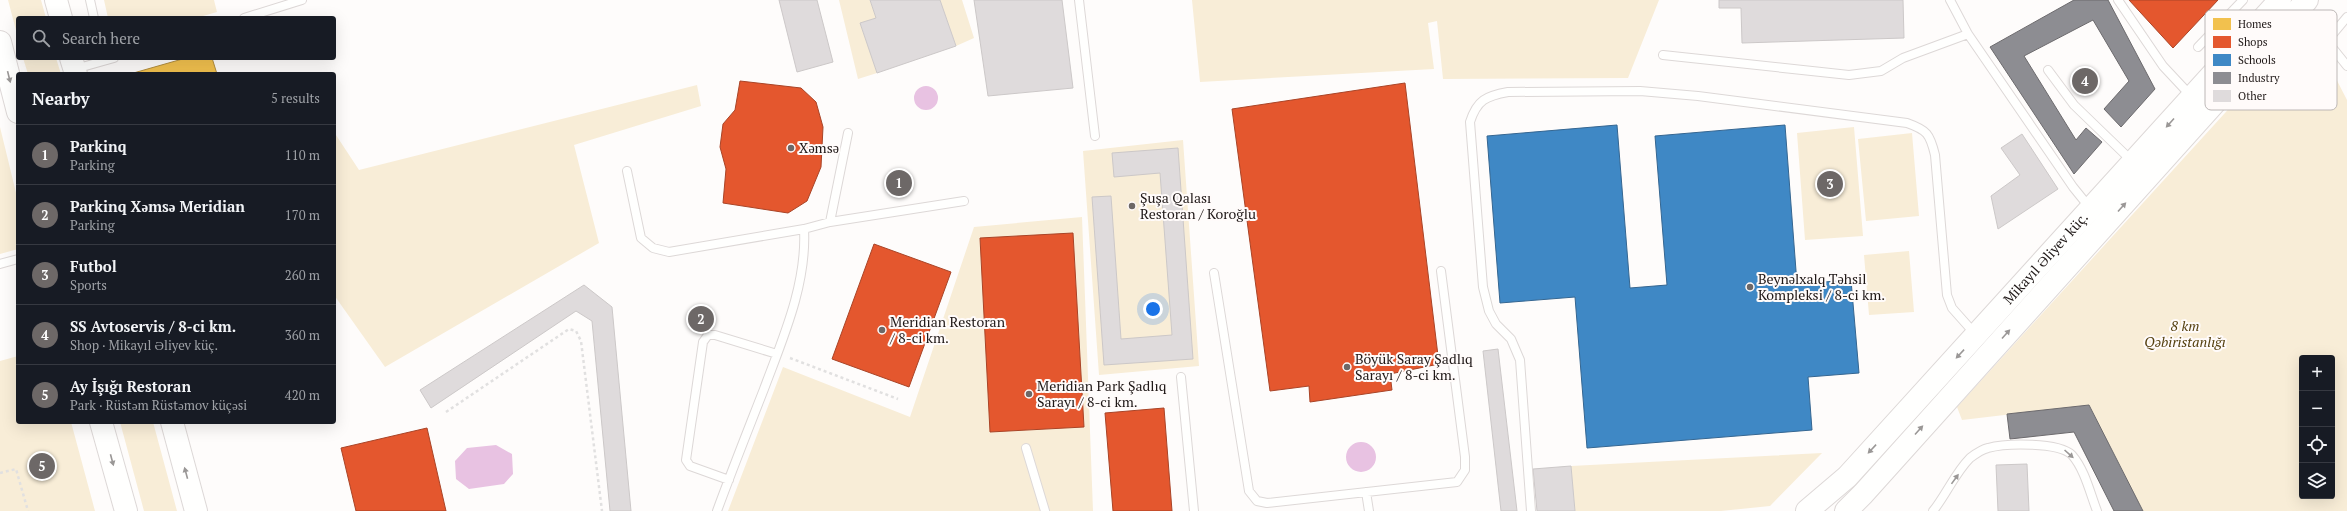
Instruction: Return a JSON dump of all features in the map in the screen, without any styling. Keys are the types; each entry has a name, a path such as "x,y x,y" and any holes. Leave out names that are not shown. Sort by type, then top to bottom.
{"main road":[{"path":"56,0 60,16"},
{"name":"Mikayıl Əliyev küç.","path":"2271,10 2280,0"},
{"path":"2298,10 2307,0"},
{"path":"0,42 16,104"},
{"name":"Mikayıl Əliyev küç.","path":"1806,511 1847,477 1977,335 2099,216 2134,163 2205,84"},
{"path":"1846,511 2099,216 2205,108"},
{"path":"102,424 126,511"},
{"path":"173,424 196,511"}],"lane":[{"path":"90,0 94,16"},
{"path":"250,16 302,0"},
{"path":"1079,0 1095,136"},
{"path":"1950,0 1968,34 2073,187 2099,216"},
{"path":"2118,0 2163,66 2192,98"},
{"path":"2233,10 2243,0"},
{"path":"2337,29 2347,17"},
{"path":"1664,55 1849,75 1881,71 1914,53 1968,34"},
{"path":"2198,47 2205,40"},
{"path":"2337,54 2347,66"},
{"path":"74,67 101,60"},
{"path":"2048,70 2074,105 2134,163"},
{"path":"1531,511 1520,360 1511,339 1496,324 1489,311 1483,287 1470,122 1474,109 1488,96 1508,92 1640,91 1907,123 1922,128 1931,138 1935,155 1947,295 1952,308 1977,335"},
{"path":"830,222 848,133"},
{"path":"627,170 641,238 653,248 669,252 804,229 830,222 964,201"},
{"path":"717,511 777,354 802,278 806,252 804,229"},
{"path":"0,264 16,260"},
{"path":"1214,273 1249,491 1257,501 1268,503 1457,482 1465,470 1442,271"},
{"path":"729,480 690,466 686,460 703,342 708,335 715,335 777,354"},
{"path":"1180,377 1194,511"},
{"path":"1933,511 1970,458 1987,448 2008,445 2047,446 2063,449 2071,455 2079,466 2097,511"},
{"path":"1026,448 1045,511"},
{"path":"1366,492 1369,511"}],"path":[{"path":"446,412 569,329 576,331 581,341 602,511"},
{"path":"777,354 898,399"},
{"path":"0,473 16,469 28,511"}],"green space":[{"path":"8,0 41,0 45,16 16,16 16,30"},
{"path":"104,0 214,0 217,12 203,16 108,16"},
{"path":"839,0 870,0 876,18 860,23 877,73 858,79"},
{"path":"940,0 962,0 974,38 956,46"},
{"path":"1192,0 1659,0 1628,78 1443,79 1437,21 1428,23 1434,69 1200,82"},
{"path":"24,60 57,60 60,72 27,72"},
{"name":"8 km Qəbiristanlığı","path":"2337,81 2347,100 2347,511 2143,511 2089,405 1962,420 1957,407 2228,110 2337,110"},
{"path":"697,85 701,106 574,145 599,243 385,367 336,298 336,135 359,170"},
{"path":"0,127 16,193 16,250 0,254"},
{"path":"1854,127 1863,236 1805,240 1797,133"},
{"path":"1912,133 1919,216 1866,221 1858,139"},
{"path":"1183,140 1199,366 1099,375 1083,151"},
{"path":"1082,217 1093,511 728,511 783,367 910,417 974,227"},
{"path":"1909,251 1914,312 1869,315 1864,255"},
{"path":"16,357 16,424 72,424 95,511 0,511 0,361"},
{"path":"121,424 154,424 177,511 144,511"},
{"path":"1822,453 1770,506 1721,511 1575,511 1571,466"}],"shaded area":[{"path":"926,86 931,87 937,93 937,103 931,109 926,110 921,109 915,103 914,98 915,93 921,87"},
{"path":"1361,442 1372,446 1376,457 1372,468 1361,472 1350,468 1346,457 1350,446"},
{"path":"496,445 512,454 513,474 504,484 469,489 456,479 455,461 467,448"}],"building: Homes":[{"path":"179,60 213,60 216,72 137,72"}],"building: Shops":[{"path":"2129,0 2218,0 2209,10 2205,10 2205,14 2173,48"},
{"path":"740,81 801,88 816,102 823,127 821,167 807,201 788,213 723,203 726,169 720,147 723,124 735,110"},
{"path":"1405,83 1439,364 1390,374 1392,390 1310,402 1309,386 1270,391 1232,109"},
{"path":"1073,233 1084,427 990,432 980,238"},
{"path":"874,244 951,272 909,387 832,359"},
{"path":"1164,408 1172,511 1113,511 1105,413"},
{"path":"427,428 446,511 356,511 341,448"}],"building: Schools":[{"name":"Beynəlxalq Təhsil Kompleksi / 8-ci km.","path":"1617,125 1630,288 1667,285 1655,136 1785,125 1797,284 1851,280 1859,373 1808,377 1812,430 1587,448 1575,297 1500,303 1487,136"}],"building: Industry":[{"path":"2074,0 2108,0 2155,89 2121,127 2104,109 2129,81 2093,20 2024,56 2076,140 2086,128 2102,142 2074,174 1990,47"},
{"path":"2089,405 2143,511 2114,511 2074,432 2010,439 2007,414"}],"building: Other":[{"path":"779,0 817,0 833,62 797,72"},
{"path":"870,0 940,0 956,46 877,73 860,23 876,18"},
{"path":"974,0 1062,0 1073,88 988,96"},
{"path":"1719,0 1903,0 1904,38 1742,43 1741,8 1719,8"},
{"path":"2022,134 2058,189 1998,229 1991,196 2020,175 2001,148"},
{"path":"1178,148 1193,359 1104,365 1092,197 1111,196 1121,339 1172,335 1160,173 1114,177 1112,153"},
{"path":"584,285 612,307 631,511 610,511 592,321 576,311 431,408 420,390"},
{"path":"1498,349 1517,511 1501,511 1483,351"},
{"path":"2027,464 2029,511 1998,511 1996,465"},
{"path":"1571,466 1575,511 1537,511 1533,469"}],"place":[{"name":"SS Avtoservis / 8-ci km.","path":"2085,81"},
{"name":"Xəmsə","path":"791,148"},
{"name":"Parkinq","path":"899,183"},
{"name":"Futbol","path":"1830,184"},
{"name":"Şuşa Qalası Restoran / Koroğlu","path":"1132,206"},
{"name":"Beynəlxalq Təhsil Kompleksi / 8-ci km.","path":"1750,287"},
{"name":"Parkinq Xəmsə Meridian","path":"701,319"},
{"name":"Meridian Restoran / 8-ci km.","path":"882,330"},
{"name":"Böyük Saray Şadlıq Sarayı / 8-ci km.","path":"1347,367"},
{"name":"Meridian Park Şadlıq Sarayı / 8-ci km.","path":"1029,394"},
{"name":"Ay İşığı Restoran","path":"42,466"}]}
